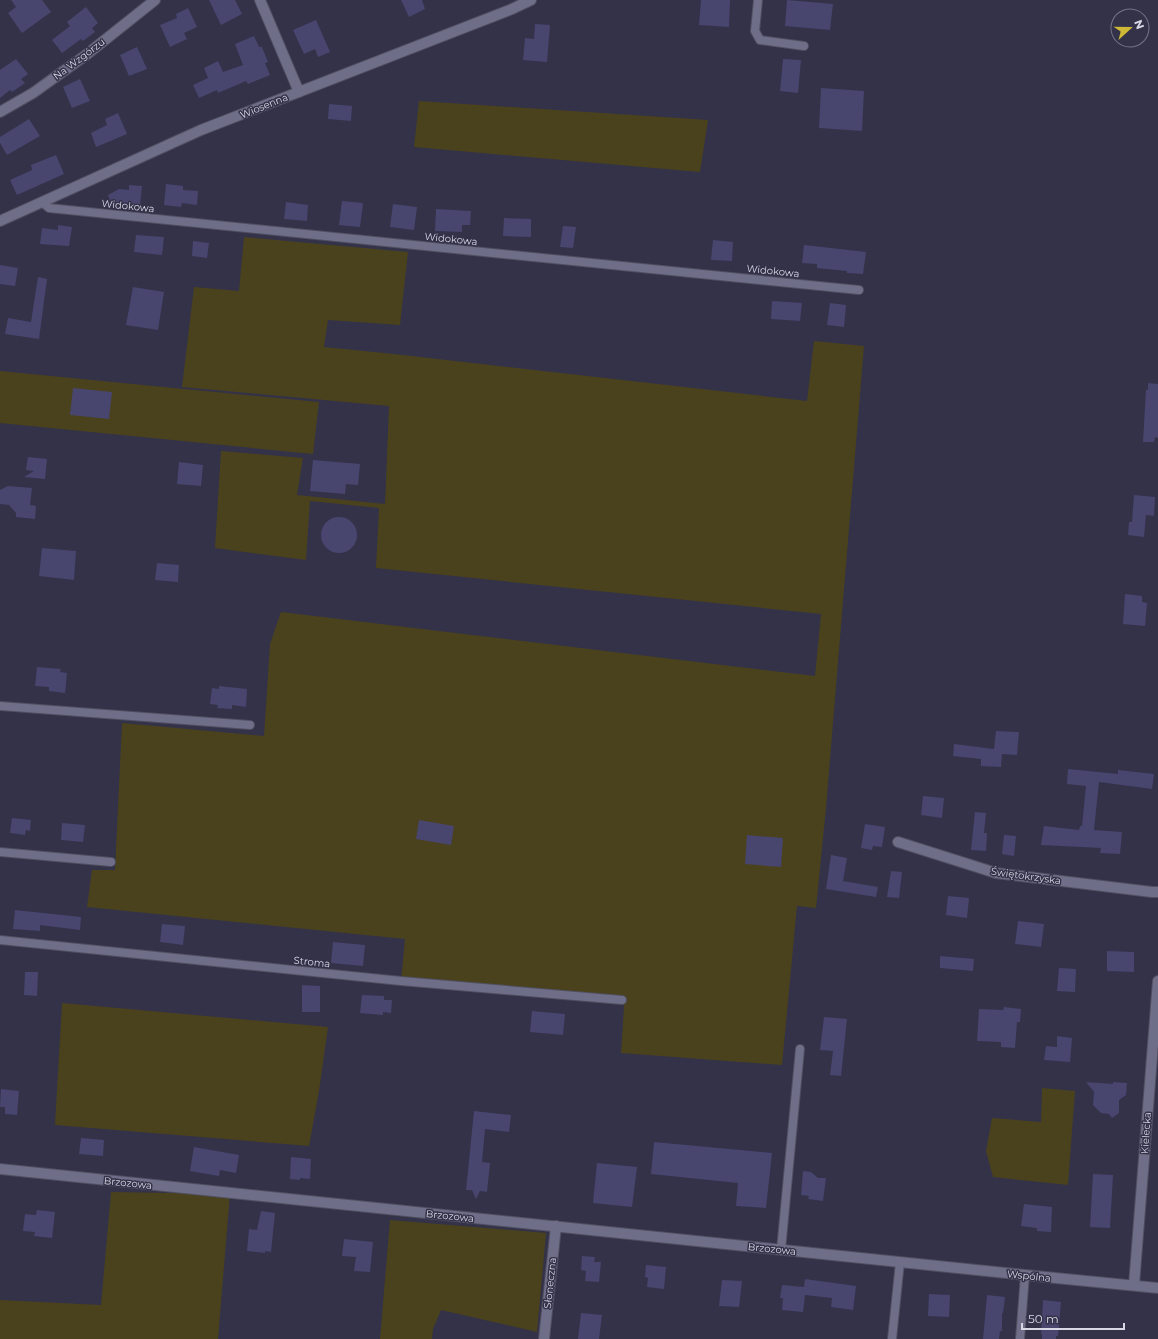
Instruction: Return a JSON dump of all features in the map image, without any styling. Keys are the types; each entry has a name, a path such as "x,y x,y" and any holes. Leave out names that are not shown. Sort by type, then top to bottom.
{"street":[{"name":"Na Wzgórzu","path":"0,112 33,93 86,55 155,0"},
{"path":"260,0 299,92"},
{"name":"Wiosenna","path":"0,221 200,130 512,9 531,0"},
{"name":"Świętokrzyska","path":"898,842 996,873 1158,892"},
{"name":"Kielecka","path":"1134,1285 1158,981"},
{"name":"Brzozowa","path":"0,1169 900,1262"},
{"name":"Słoneczna","path":"544,1339 556,1226"},
{"name":"Wspólna","path":"900,1262 1158,1288"}],"lane":[{"path":"758,0 755,32 760,40 804,46"},
{"name":"Widokowa","path":"42,202 49,208 859,290"},
{"path":"0,706 250,725"},
{"path":"0,852 111,862"},
{"name":"Stroma","path":"0,940 401,981 622,1000"},
{"path":"781,1250 800,1049"},
{"path":"892,1339 900,1262"},
{"path":"1020,1339 1025,1275"}],"shaded area":[{"path":"419,101 708,120 700,172 414,147"},
{"path":"244,237 408,252 400,325 328,320 324,347 807,401 814,341 864,346 826,808 816,908 797,906 782,1065 621,1053 624,1007 622,1000 401,981 405,939 87,907 92,870 115,870 122,723 264,736 270,644 281,612 815,676 821,614 376,568 379,508 310,501 306,560 215,548 221,451 303,458 297,495 385,504 389,406 182,387 194,287 239,291"},
{"path":"0,371 319,402 313,454 0,423"},
{"path":"62,1003 328,1027 319,1091 309,1146 55,1125"},
{"path":"1042,1088 1075,1091 1068,1185 993,1177 986,1151 992,1118 1041,1122"},
{"path":"111,1192 230,1194 218,1339 0,1339 0,1300 101,1305"},
{"path":"390,1220 546,1233 537,1332 441,1310 433,1329 432,1339 380,1339"}],"building":[{"path":"11,0 42,0 51,12 22,33 8,13 16,7"},
{"path":"209,0 235,0 242,14 221,25"},
{"path":"401,0 422,0 425,9 409,17"},
{"path":"701,0 730,0 729,27 699,25"},
{"path":"787,0 833,4 830,30 785,26"},
{"path":"86,7 98,23 92,28 95,32 83,41 81,39 62,53 52,40 70,26 67,22"},
{"path":"188,8 197,27 184,33 187,39 170,47 160,25 177,18 176,14"},
{"path":"316,20 330,52 318,57 315,49 304,54 293,30"},
{"path":"535,24 550,25 547,62 523,60 525,38 534,39"},
{"path":"254,36 259,47 262,47 268,62 265,63 270,75 248,84 246,81 218,93 217,90 199,98 193,85 208,78 204,68 218,61 223,72 243,65 235,44"},
{"path":"137,47 147,69 129,76 120,55"},
{"path":"16,59 28,74 21,79 25,83 12,92 10,90 0,98 0,70"},
{"path":"783,59 801,60 798,93 780,91"},
{"path":"80,79 90,101 72,108 63,87"},
{"path":"821,88 864,91 862,131 819,128"},
{"path":"329,104 352,106 351,121 328,119"},
{"path":"118,113 127,134 96,147 91,133 107,125 105,119"},
{"path":"29,119 40,136 7,155 0,143 0,137"},
{"path":"56,155 64,174 17,195 10,180 32,170 31,165"},
{"path":"166,184 183,186 183,190 198,191 197,205 182,203 181,207 164,205"},
{"path":"129,185 142,186 140,205 111,203 108,195 119,189 129,190"},
{"path":"342,201 363,203 360,227 339,225"},
{"path":"286,202 308,205 307,221 284,219"},
{"path":"393,204 417,207 414,230 390,227"},
{"path":"436,209 471,211 470,225 462,225 462,232 435,231"},
{"path":"504,218 531,219 531,237 503,236"},
{"path":"58,225 72,227 69,246 40,244 42,228 58,230"},
{"path":"563,226 576,227 573,248 560,247"},
{"path":"136,235 164,237 162,255 134,252"},
{"path":"713,240 733,242 732,261 711,260"},
{"path":"193,241 209,243 207,258 192,256"},
{"path":"804,245 866,252 863,274 817,268 817,264 802,263"},
{"path":"0,265 18,268 15,286 0,284"},
{"path":"38,277 47,279 39,339 5,334 8,318 31,322"},
{"path":"133,287 164,292 158,330 126,325"},
{"path":"772,301 802,303 800,321 771,319"},
{"path":"830,303 846,305 844,327 827,325"},
{"path":"1148,383 1158,384 1158,438 1155,437 1154,442 1143,442 1146,390 1148,390"},
{"path":"73,388 112,392 109,419 70,415"},
{"path":"28,457 47,459 45,479 24,477 34,471 26,470"},
{"path":"313,460 360,464 358,485 346,484 345,494 310,491"},
{"path":"179,462 203,465 201,486 177,484"},
{"path":"8,486 32,488 30,505 36,506 35,519 16,517 16,513 9,505 0,504 0,490"},
{"path":"1134,495 1155,497 1154,516 1146,515 1144,537 1128,535 1129,522 1132,522"},
{"path":"339,517 349,520 354,525 357,535 354,545 349,550 339,553 329,550 324,545 321,535 324,525 329,520"},
{"path":"42,548 76,551 74,580 39,576"},
{"path":"157,563 179,565 178,582 155,580"},
{"path":"1125,594 1142,596 1142,602 1147,603 1145,626 1123,624"},
{"path":"37,667 61,669 60,672 67,673 65,693 49,691 49,687 35,686"},
{"path":"219,686 247,689 246,707 232,705 232,709 217,708 218,705 210,704 212,688 219,689"},
{"path":"996,731 1019,732 1017,755 1002,754 1001,767 981,766 981,759 953,756 954,744 994,749"},
{"path":"1068,769 1118,774 1118,770 1154,774 1152,789 1099,782 1094,830 1122,832 1120,854 1100,853 1101,848 1041,845 1044,826 1079,830 1080,826 1082,826 1086,786 1067,784"},
{"path":"923,796 944,798 942,818 921,815"},
{"path":"975,812 986,813 984,833 987,833 986,851 971,850"},
{"path":"12,818 31,820 30,831 26,830 25,835 10,833"},
{"path":"419,820 454,826 451,845 416,839"},
{"path":"62,823 85,825 83,842 61,840"},
{"path":"865,824 885,827 882,847 873,846 872,850 861,848"},
{"path":"747,835 783,838 781,867 745,864"},
{"path":"1004,835 1016,836 1014,856 1002,854"},
{"path":"831,855 847,858 843,881 878,887 876,897 826,889"},
{"path":"891,871 902,872 899,898 887,897"},
{"path":"948,896 969,898 967,918 946,915"},
{"path":"15,910 81,917 80,930 40,925 40,931 13,929"},
{"path":"1018,921 1044,924 1041,947 1015,944"},
{"path":"162,924 185,926 183,945 160,942"},
{"path":"333,942 365,945 363,966 331,963"},
{"path":"1107,951 1134,952 1134,972 1107,971"},
{"path":"940,956 974,959 973,971 940,968"},
{"path":"1059,968 1076,969 1075,992 1057,991"},
{"path":"25,972 38,972 37,996 24,995"},
{"path":"302,985 320,986 320,1012 302,1012"},
{"path":"362,995 384,996 384,1000 392,1000 391,1013 383,1012 383,1015 360,1013"},
{"path":"1004,1007 1021,1009 1020,1022 1017,1022 1015,1048 1001,1047 1001,1042 977,1041 979,1009 1003,1010"},
{"path":"532,1011 565,1014 563,1035 530,1032"},
{"path":"824,1017 847,1019 841,1076 830,1075 833,1051 820,1050"},
{"path":"1057,1036 1072,1038 1070,1062 1044,1060 1046,1046 1057,1047"},
{"path":"1086,1082 1113,1084 1113,1082 1127,1083 1126,1095 1119,1100 1119,1113 1112,1118 1109,1114 1101,1113 1093,1105 1094,1092"},
{"path":"1,1089 19,1091 17,1115 5,1114 5,1107 0,1107"},
{"path":"474,1111 511,1115 509,1132 485,1129 482,1162 490,1163 487,1192 480,1191 476,1199 472,1190 466,1190"},
{"path":"81,1138 104,1140 103,1156 79,1154"},
{"path":"654,1142 772,1153 766,1208 736,1206 738,1183 651,1174"},
{"path":"194,1147 239,1155 236,1173 220,1170 219,1176 190,1171"},
{"path":"291,1157 311,1159 310,1179 290,1179"},
{"path":"597,1163 637,1167 632,1207 593,1203"},
{"path":"803,1171 811,1172 818,1178 826,1178 823,1201 808,1199 809,1196 801,1195"},
{"path":"1093,1174 1113,1175 1110,1228 1090,1227"},
{"path":"1024,1204 1052,1207 1051,1232 1037,1231 1037,1228 1021,1226"},
{"path":"37,1210 55,1212 52,1238 34,1236 35,1232 23,1231 25,1214 36,1215"},
{"path":"261,1211 275,1213 271,1252 265,1251 265,1253 247,1251 249,1229 257,1230"},
{"path":"344,1239 373,1242 370,1272 354,1271 356,1257 342,1256"},
{"path":"582,1256 595,1257 594,1262 601,1262 599,1282 585,1281 586,1271 581,1270"},
{"path":"646,1265 666,1267 664,1289 647,1287 648,1278 645,1277"},
{"path":"805,1279 856,1286 853,1310 831,1307 832,1298 805,1295 803,1312 782,1310 783,1298 780,1298 782,1285 804,1287"},
{"path":"722,1280 742,1281 739,1307 719,1306"},
{"path":"929,1294 950,1295 949,1317 928,1316"},
{"path":"987,1295 1005,1297 1002,1313 1002,1331 1000,1331 999,1339 983,1339"},
{"path":"1043,1300 1061,1302 1058,1336 1056,1336 1056,1339 1042,1339"},
{"path":"581,1313 602,1315 599,1339 578,1339"}]}
